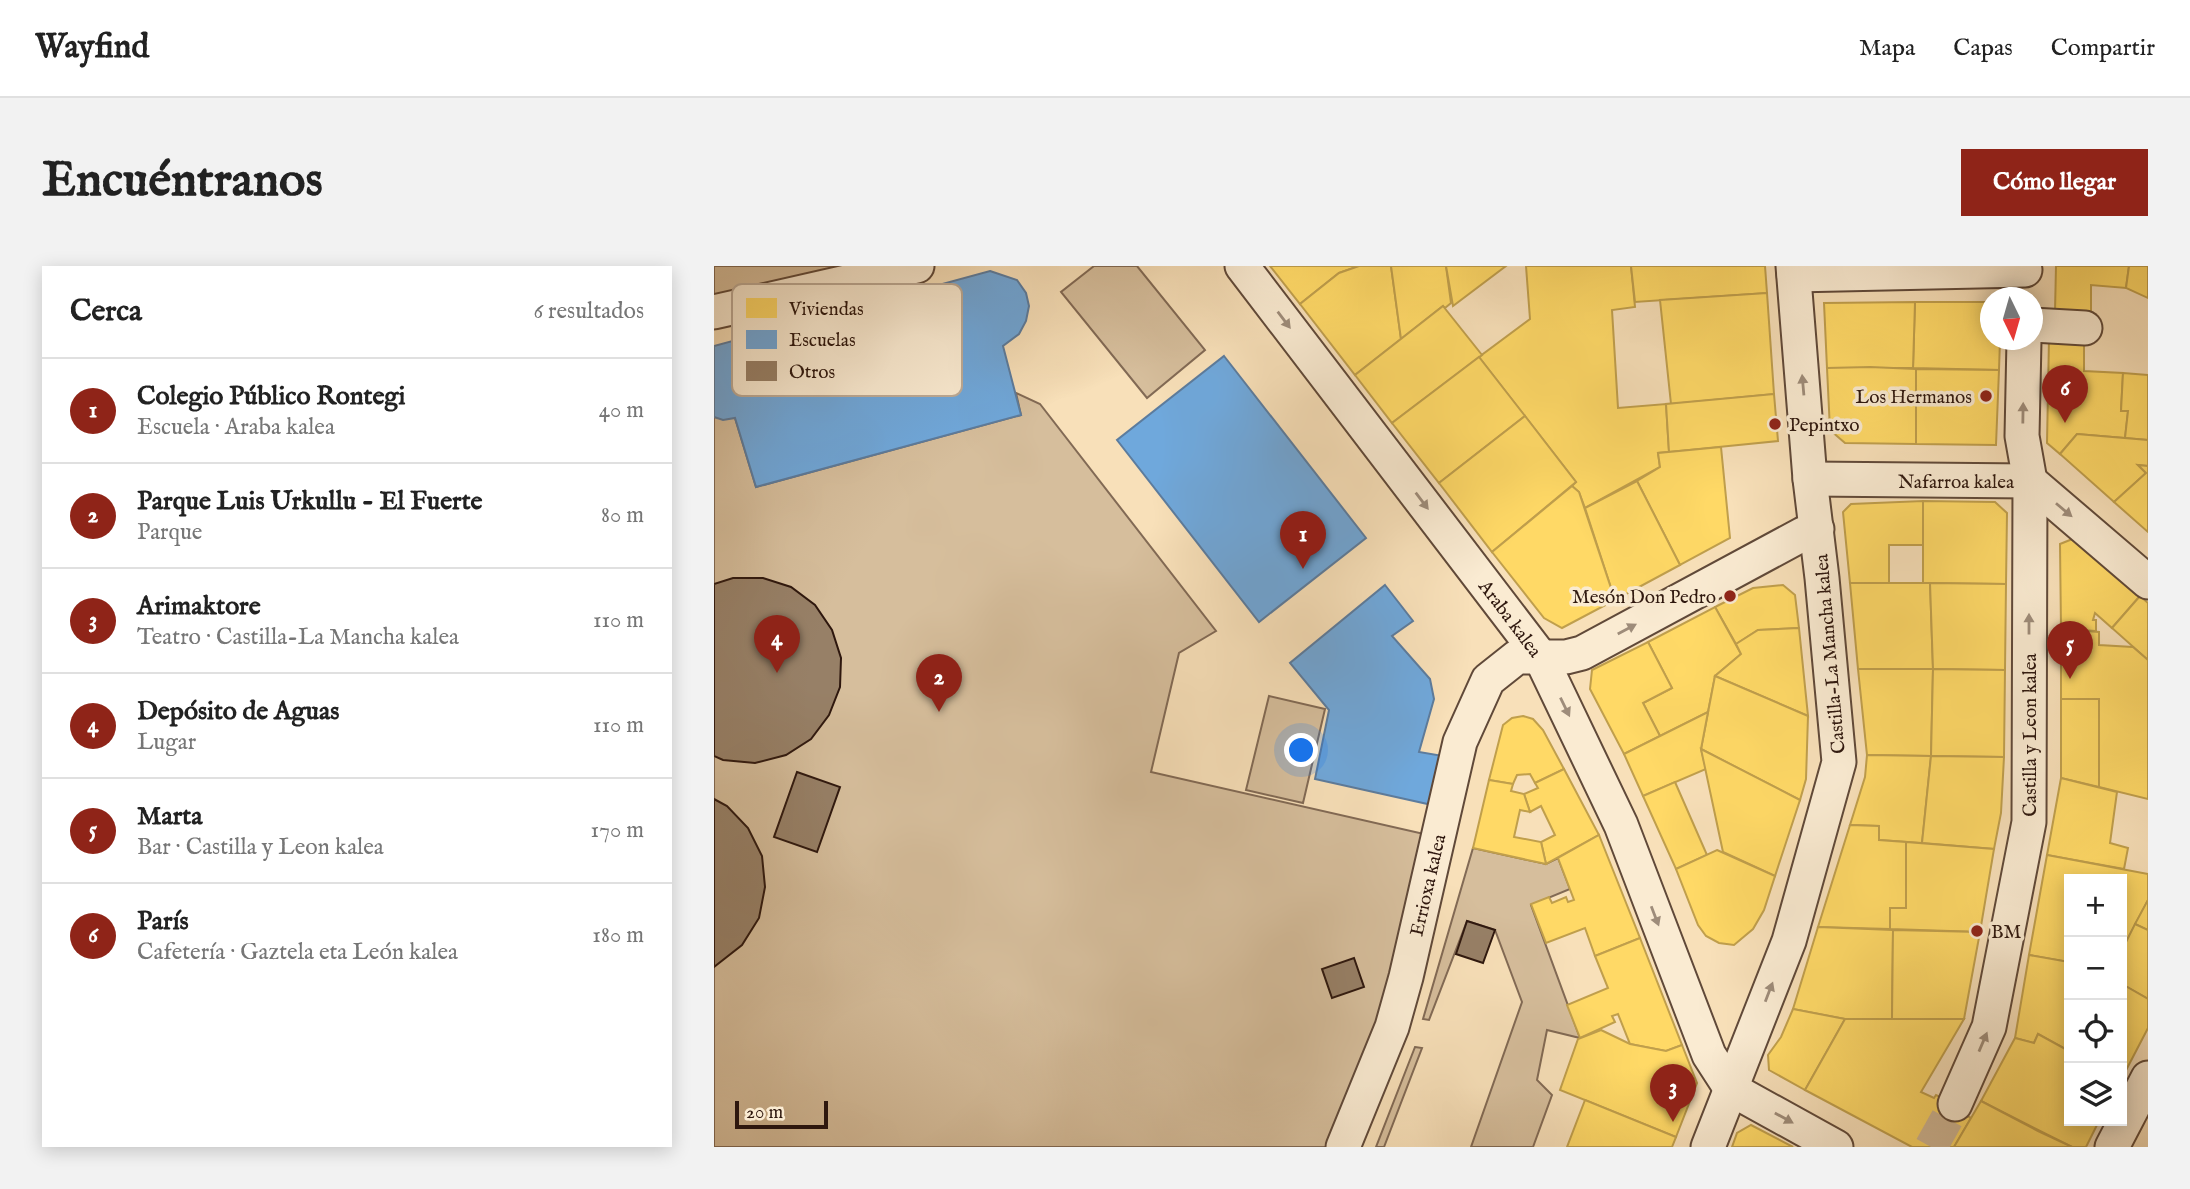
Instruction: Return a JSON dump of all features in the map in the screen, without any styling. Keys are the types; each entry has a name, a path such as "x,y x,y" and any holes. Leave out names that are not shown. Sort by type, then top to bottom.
{"street":[{"path":"838,284 917,266"},
{"name":"Araba kalea","path":"1242,266 1541,656 1621,825 1709,1055 1731,1089"},
{"path":"1793,271 2025,278"},
{"name":"Castilla-La Mancha kalea","path":"1708,1147 1789,941 1839,762 1810,480 1793,271"},
{"path":"714,312 732,308"},
{"path":"2043,326 2085,328"},
{"name":"Castilla y Leon kalea","path":"1955,1104 1989,1027 2029,821 2030,481 2022,436 2024,350"},
{"name":"Nafarroa kalea","path":"1810,480 2030,481 2148,582"},
{"path":"1541,656 1566,657 1582,653 1803,534 1817,529"},
{"name":"Errioxa kalea","path":"1343,1147 1391,1027 1406,977 1460,742 1488,680 1517,657 1541,656"},
{"path":"1695,1018 1708,1029 1752,1036"},
{"path":"2112,1147 2148,1079"},
{"path":"1731,1089 1836,1147"}],"shaded area":[{"path":"714,266 861,266 773,284 732,284 732,292 714,296"},
{"path":"1094,266 1137,266 1205,350 1147,398 1061,292"},
{"path":"1016,393 1040,404 1216,631 1179,653 1151,772 1424,834 1392,975 1343,1121 1329,1147 714,1147 714,417 735,418 756,487 1021,415"},
{"path":"1269,696 1325,709 1303,803 1246,790"},
{"path":"1473,848 1546,864 1558,858 1570,889 1531,905 1580,1038 1547,1030 1537,1080 1552,1095 1533,1147 1471,1147 1522,1002 1495,930 1467,921 1429,1020 1423,1019"},
{"path":"1415,1047 1422,1048 1384,1147 1376,1147"}],"building: Viviendas":[{"path":"1270,266 1359,266 1339,273 1300,304"},
{"path":"1359,266 1391,266 1401,339 1355,375 1300,304 1339,273"},
{"path":"1391,266 1446,266 1451,303 1445,308 1443,306 1401,339"},
{"path":"1446,266 1506,266 1453,306"},
{"path":"1526,266 1631,266 1635,307 1612,310 1618,408 1666,404 1669,452 1658,453 1660,467 1585,508 1579,492 1572,486 1576,482 1479,357 1530,319"},
{"path":"1631,266 1765,266 1767,293 1635,302"},
{"path":"2056,266 2129,266 2126,288 2091,285 2091,315 2055,312"},
{"path":"2129,266 2148,266 2148,298 2126,288"},
{"path":"1767,293 1774,394 1671,404 1660,300"},
{"path":"1915,302 1980,302 1980,350 2000,350 1999,370 1913,368"},
{"path":"1915,302 1913,368 1827,368 1824,303"},
{"path":"1443,306 1482,355 1392,423 1355,375"},
{"path":"2049,338 2084,341 2084,371 2123,373 2121,411 2128,411 2125,438 2077,434 2060,454 2047,443"},
{"path":"1479,357 1525,416 1439,483 1392,423"},
{"path":"1827,368 1916,369 1916,444 1845,443 1830,430"},
{"path":"1916,369 1999,370 1996,445 1916,444"},
{"path":"2123,373 2148,375 2148,440 2125,438 2128,411 2121,411"},
{"path":"1774,394 1778,441 1669,452 1666,404"},
{"path":"1525,416 1576,482 1492,552 1439,483"},
{"path":"2077,434 2148,440 2148,466 2138,465 2146,473 2114,502 2060,454"},
{"path":"1721,447 1730,538 1680,565 1637,481 1660,467 1658,453"},
{"path":"2138,465 2148,466 2148,532 2114,502 2146,473"},
{"path":"1637,481 1680,565 1615,600 1585,508"},
{"path":"1572,486 1579,492 1615,600 1562,628 1544,618 1492,552"},
{"path":"1923,501 1923,545 1889,545 1889,583 1850,583 1843,512 1851,504"},
{"path":"1923,501 1995,502 2007,513 2006,584 1923,583"},
{"path":"2075,538 2140,596 2112,628 2095,613 2093,620 2096,620 2096,631 2061,629 2060,544"},
{"path":"1850,583 1930,583 1933,669 1858,669"},
{"path":"1930,583 2006,584 2005,670 1933,669"},
{"path":"1783,585 1795,595 1799,628 1758,630 1736,644 1715,607 1753,588"},
{"path":"2140,596 2148,603 2148,660 2112,628"},
{"path":"1715,607 1741,654 1715,676 1708,712 1660,736 1643,703 1672,688 1648,642"},
{"path":"1799,628 1808,716 1715,676 1741,654 1736,644 1758,630"},
{"path":"2061,629 2099,632 2099,645 2133,647 2148,660 2148,799 2099,787 2099,699 2061,699"},
{"path":"1648,642 1672,688 1643,703 1660,736 1624,754 1590,689 1592,670"},
{"path":"1858,669 1933,669 1931,756 1867,755"},
{"path":"1933,669 2005,670 2004,757 1931,756"},
{"path":"1715,676 1808,716 1806,779 1800,800 1701,749"},
{"path":"2061,699 2099,699 2099,787 2061,778"},
{"path":"1708,712 1701,749 1706,769 1643,796 1624,754"},
{"path":"1523,716 1533,719 1543,730 1564,769 1535,783 1530,774 1517,775 1513,784 1489,780 1503,725 1512,718"},
{"path":"1701,749 1800,800 1775,876 1723,852"},
{"path":"1867,755 1931,756 1922,843 1879,840 1879,826 1850,825 1865,777"},
{"path":"1931,756 2004,757 2001,813 1994,849 1922,843"},
{"path":"1564,769 1599,835 1546,864 1541,842 1555,835 1541,806 1530,812 1524,794 1538,788 1535,783"},
{"path":"2061,778 2117,792 2110,843 2128,848 2124,869 2047,855"},
{"path":"1489,780 1513,784 1511,791 1524,794 1530,812 1520,810 1514,837 1541,842 1546,864 1473,848"},
{"path":"1675,782 1707,855 1676,869 1643,796"},
{"path":"1850,825 1879,826 1879,840 1906,842 1906,908 1890,908 1890,929 1818,927"},
{"path":"1599,835 1640,938 1595,956 1585,928 1546,943 1531,904 1549,897 1552,903 1566,897 1568,902 1574,900 1558,858"},
{"path":"1906,842 1994,849 1980,932 1890,929 1890,908 1906,908"},
{"path":"1717,850 1775,876 1764,910 1753,929 1734,945 1719,943 1706,936 1698,925 1676,869"},
{"path":"2047,855 2148,874 2148,900 2127,940 2127,874 2064,874 2064,961 2029,955"},
{"path":"2148,900 2148,930 2135,924"},
{"path":"2135,924 2148,930 2148,999 2127,987 2127,940"},
{"path":"1818,927 1893,930 1892,1019 1845,1019 1793,1009"},
{"path":"1893,930 1980,932 1964,1019 1892,1019"},
{"path":"1640,938 1682,1045 1666,1051 1630,1044 1618,1014 1612,1016 1615,1022 1580,1038 1567,1005 1608,988 1595,956"},
{"path":"2029,955 2064,961 2064,1048 2038,1034 2034,1043 2015,1038"},
{"path":"2127,987 2148,999 2148,1028 2127,1068"},
{"path":"1793,1009 1845,1019 1805,1090 1769,1070 1768,1055 1781,1037"},
{"path":"1845,1019 1964,1019 1921,1092 1934,1098 1936,1095 1955,1104 1958,1111 1971,1118 1954,1147 1912,1147 1805,1090"},
{"path":"1601,1030 1630,1044 1666,1051 1682,1045 1697,1083 1676,1137 1560,1090 1578,1039"},
{"path":"2038,1034 2064,1048 2064,1126 2096,1126 2086,1147 2072,1147 1981,1101 2015,1038 2034,1043"},
{"path":"1585,1100 1676,1137 1672,1147 1567,1147"},
{"path":"1981,1101 2038,1131 2072,1147 1954,1147"},
{"path":"1751,1125 1793,1147 1732,1147 1737,1133"}],"building: Escuelas":[{"path":"990,271 1017,280 1026,293 1029,306 1026,321 1019,334 1003,346 1021,415 756,487 735,418 723,420 714,417 714,346 732,341 732,396 962,396 962,284 942,284"},
{"path":"1224,356 1366,538 1259,622 1117,440"},
{"path":"1385,585 1413,621 1392,636 1430,679 1434,699 1419,752 1443,756 1432,805 1315,779 1329,710 1290,663"}],"building: Otros":[{"path":"733,578 763,578 791,587 815,605 832,630 841,658 840,687 829,715 811,739 786,755 755,763 723,760 714,756 714,584"},
{"path":"797,772 840,787 817,852 774,837"},
{"path":"714,799 727,806 748,828 762,856 765,887 759,918 742,945 714,967"},
{"path":"1467,921 1495,930 1483,963 1456,954"},
{"path":"1354,958 1364,987 1332,998 1322,969"}],"tunnel":[{"path":"1931,1147 1955,1104"}],"place":[{"name":"Los Hermanos","path":"1986,396"},
{"name":"París","path":"2065,423"},
{"name":"Pepintxo","path":"1775,424"},
{"name":"Colegio Público Rontegi","path":"1303,569"},
{"name":"Mesón Don Pedro","path":"1730,596"},
{"name":"Depósito de Aguas","path":"777,673"},
{"name":"Marta","path":"2070,679"},
{"name":"Parque Luis Urkullu - El Fuerte","path":"939,712"},
{"name":"BM","path":"1977,931"},
{"name":"Arimaktore","path":"1673,1122"}]}
